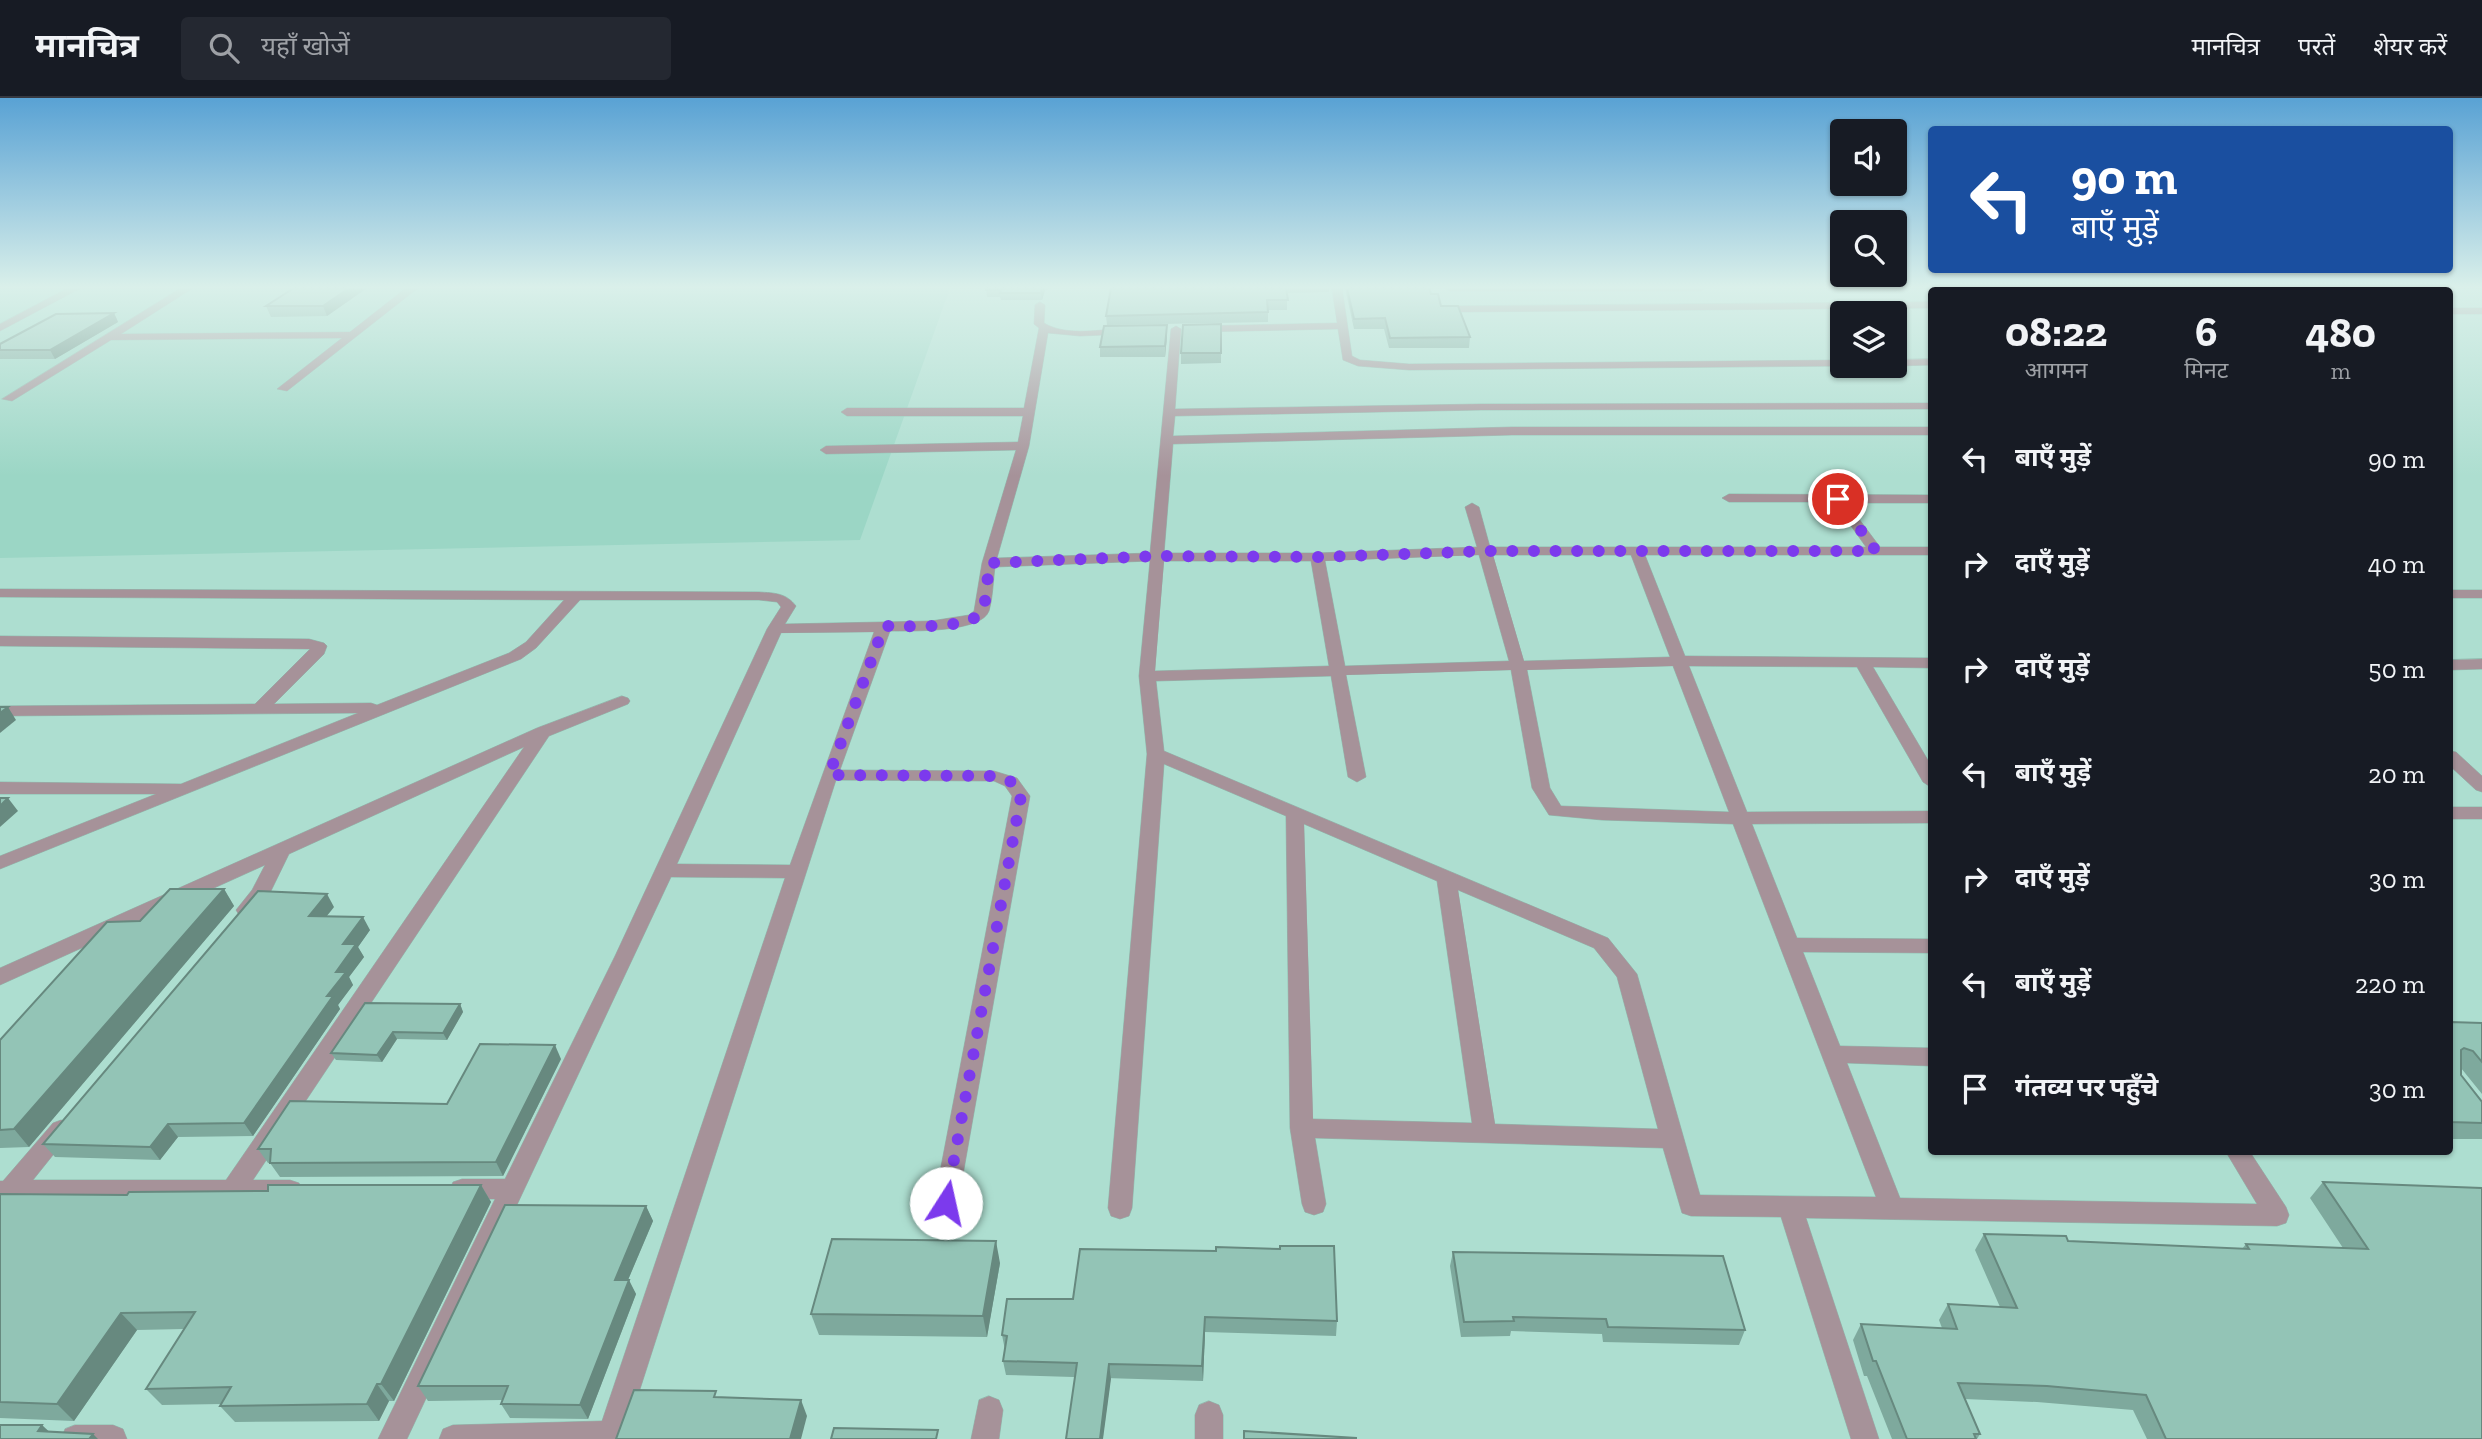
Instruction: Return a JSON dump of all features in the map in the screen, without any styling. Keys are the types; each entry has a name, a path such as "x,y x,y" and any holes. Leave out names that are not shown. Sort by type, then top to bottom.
{"street":[{"path":"8,399 88,351"},
{"path":"283,389 332,351"},
{"path":"775,629 931,626 974,619 981,612 989,563 1023,446 1040,351"},
{"path":"1120,1208 1156,754 1147,676 1168,440 1169,351"},
{"path":"1346,351 1347,358 1377,366 1830,363"},
{"path":"1907,363 1928,362"},
{"path":"1169,413 1481,407 1928,405"},
{"path":"847,412 1029,412"},
{"path":"1168,440 1512,431 1928,431"},
{"path":"826,450 1023,446"},
{"path":"1729,498 1928,499"},
{"path":"1838,499 1876,551"},
{"path":"1472,507 1487,551 1518,666 1541,788 1555,811 1601,815 1928,817"},
{"path":"989,563 1157,556 1317,557 1487,551 1928,551"},
{"path":"1637,552 1892,1208"},
{"path":"1317,557 1357,777"},
{"path":"0,593 781,598 789,606 775,629 664,870 392,1439"},
{"path":"2453,594 2482,594"},
{"path":"0,863 515,656 531,645 576,595"},
{"path":"453,1439 611,1437 829,775 884,626"},
{"path":"4,644 309,643 319,646 316,654 259,709"},
{"path":"1147,676 1337,673 1679,661 1928,663"},
{"path":"1862,662 1928,775"},
{"path":"2453,665 2482,664"},
{"path":"0,977 543,733 622,701"},
{"path":"0,711 382,708"},
{"path":"233,1190 543,733"},
{"path":"1156,754 1601,943 1627,974 1691,1205 2277,1215 2240,1155"},
{"path":"2453,759 2482,786"},
{"path":"829,775 994,776 1009,779 1017,786 1021,796 946,1203"},
{"path":"0,788 187,788"},
{"path":"1296,813 1302,1128 1314,1204"},
{"path":"2453,813 2482,813"},
{"path":"233,925 260,893 282,850"},
{"path":"664,870 798,872"},
{"path":"1446,878 1485,1133"},
{"path":"1790,945 1928,946"},
{"path":"1832,1054 1928,1057"},
{"path":"5,1191 72,1116"},
{"path":"1302,1128 1673,1139"},
{"path":"5,1191 317,1189"},
{"path":"443,1189 512,1189"},
{"path":"1790,1208 1865,1439"},
{"path":"985,1439 989,1410"},
{"path":"48,1437 113,1439"}],"shaded area":[{"path":"0,351 928,351 860,540 0,558"}],"building":[{"path":"1181,351 1221,351 1221,353 1181,353"},
{"path":"0,798 8,798 0,806"},
{"path":"170,889 224,889 14,1129 0,1130 0,1040 107,922 140,921"},
{"path":"258,891 327,894 309,916 363,917 343,944 356,944 336,972 346,972 327,996 333,996 244,1123 168,1124 150,1147 43,1144"},
{"path":"365,1003 460,1004 443,1033 393,1032 377,1055 331,1053"},
{"path":"2453,1022 2482,1023 2482,1062 2473,1051 2464,1048 2461,1050 2461,1075 2482,1102 2482,1123 2453,1122"},
{"path":"480,1044 555,1045 496,1162 270,1163 271,1149 258,1149 290,1101 447,1104"},
{"path":"2323,1182 2482,1188 2482,1439 2166,1439 2146,1395 2047,1386 1958,1383 1980,1434 1974,1434 1976,1439 1907,1439 1876,1361 1873,1361 1861,1324 1957,1329 1948,1304 2017,1308 1984,1234 2066,1236 2068,1241 2249,1249 2246,1244 2368,1249"},
{"path":"268,1185 481,1185 381,1384 377,1384 367,1404 220,1406 231,1387 146,1389 195,1312 121,1313 57,1404 0,1402 0,1194 127,1195 129,1192 268,1191"},
{"path":"505,1205 646,1206 615,1280 629,1280 580,1405 501,1404 508,1386 418,1386"},
{"path":"832,1239 996,1241 983,1316 811,1314"},
{"path":"1280,1246 1334,1246 1337,1321 1205,1317 1202,1366 1109,1364 1100,1439 1066,1439 1077,1363 1003,1361 1007,1336 1002,1335 1007,1299 1073,1299 1080,1249 1216,1251 1216,1247 1280,1249"},
{"path":"1453,1252 1723,1256 1745,1330 1608,1327 1606,1319 1513,1317 1514,1321 1464,1322"},
{"path":"634,1390 716,1391 714,1397 801,1400 790,1439 616,1439"},
{"path":"0,1425 42,1425 38,1431 93,1434 89,1439 0,1439"},
{"path":"834,1428 938,1430 936,1439 831,1439"},
{"path":"1244,1431 1356,1438 1356,1439 1244,1439"}],"route":[{"path":"946,1203 1021,796 1017,786 1009,779 994,776 829,775 884,626 931,626 974,619 981,612 989,563 1157,556 1317,557 1487,551 1876,551 1838,499"}]}
